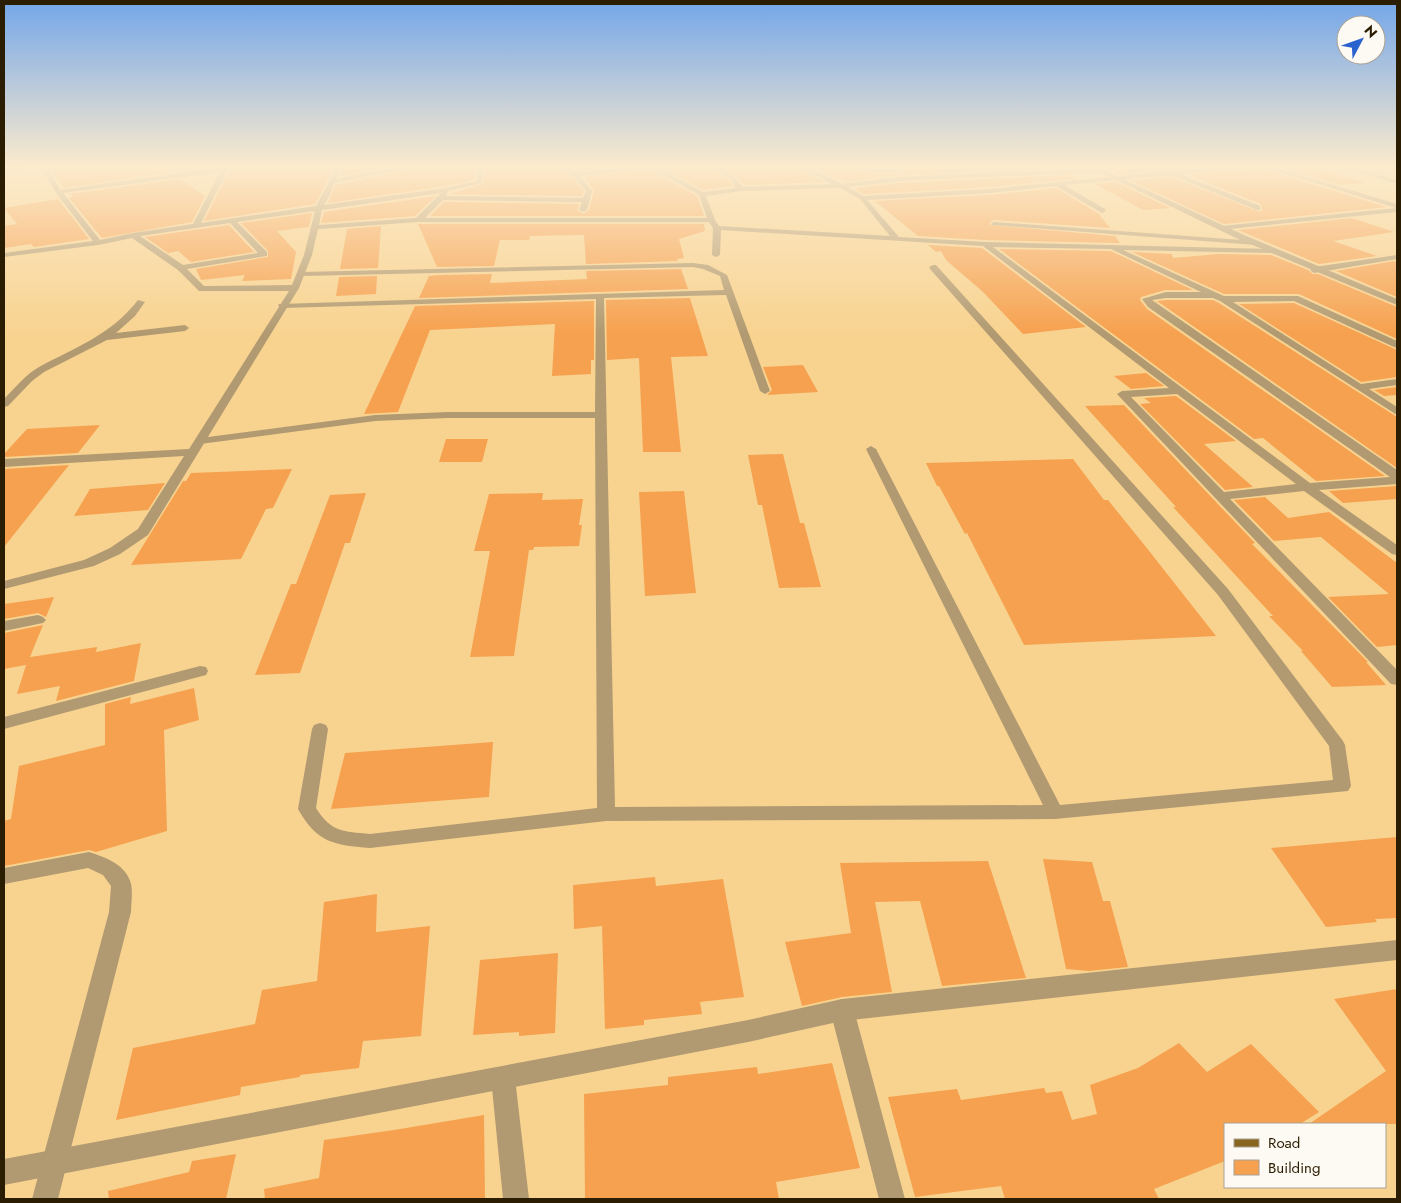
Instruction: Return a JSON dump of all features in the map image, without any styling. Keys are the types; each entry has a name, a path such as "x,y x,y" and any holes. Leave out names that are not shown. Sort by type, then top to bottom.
{"street":[{"path":"81,221 98,243"},
{"path":"196,226 198,221"},
{"path":"4,254 98,243 132,235 237,221"},
{"path":"4,585 89,563 114,551 143,532 282,306 295,288 302,274 317,221"},
{"path":"316,227 401,221"},
{"path":"712,221 717,228 716,255"},
{"path":"882,221 898,239"},
{"path":"1207,221 1314,270 1397,302"},
{"path":"1222,228 1282,221"},
{"path":"181,268 264,254 232,222"},
{"path":"717,228 985,244 1273,251"},
{"path":"132,235 181,268 202,289 295,288"},
{"path":"985,244 1307,488 1397,551"},
{"path":"1109,246 1218,297 1397,412"},
{"path":"1314,270 1397,257"},
{"path":"1384,259 1397,263"},
{"path":"1397,345 1295,298 1166,295 1146,299 1151,305 1397,478"},
{"path":"1359,387 1397,382"},
{"path":"1179,391 1122,394 1397,680"},
{"path":"4,463 196,446"},
{"path":"1222,496 1397,478"},
{"path":"4,626 38,620"},
{"path":"4,723 200,671"},
{"path":"4,876 89,860 110,869 121,884 120,912 45,1199"},
{"path":"4,1172 748,1031 842,1010 1397,950"},
{"path":"842,1010 892,1199"},
{"path":"503,1078 516,1199"}],"lane":[{"path":"994,224 1256,243"},
{"path":"302,274 693,265 705,267 723,275 765,391"},
{"path":"320,729 307,808 319,828 332,837 370,841 606,814 1055,812 1342,786 1337,745 1224,592 933,267"},
{"path":"282,306 730,292"},
{"path":"600,296 606,814"},
{"path":"5,402 29,379 42,370 119,328 131,317 141,302"},
{"path":"103,337 185,328"},
{"path":"196,446 375,418 448,415 600,415"},
{"path":"871,449 1055,812"}],"building":[{"path":"15,221 75,221 89,239 34,247 31,244 4,248 4,226 17,224"},
{"path":"88,221 192,221 192,222 102,238"},
{"path":"254,221 310,221 309,227 277,231 296,252 291,279 242,281 245,275 201,280 196,269 268,257 268,251 241,223"},
{"path":"322,221 346,221 321,223"},
{"path":"900,221 992,221 990,225 1115,236 1120,243 985,240 918,236"},
{"path":"1011,221 1105,221 1110,228"},
{"path":"1218,221 1251,221 1224,224"},
{"path":"1322,221 1361,221 1394,232 1333,241 1377,256 1319,264 1238,230"},
{"path":"418,224 704,224 705,231 679,239 684,258 677,259 678,261 586,264 584,235 530,236 529,240 500,240 494,266 437,267"},
{"path":"229,225 254,252 191,262 178,251 168,253 145,237"},
{"path":"381,226 378,268 340,269 347,229"},
{"path":"928,245 982,248 1086,327 1023,334 982,291 946,260 941,251 936,252"},
{"path":"999,249 1111,251 1193,290 1165,290 1141,297 1140,300 1147,309 1385,476 1316,481 1263,438 1254,439"},
{"path":"1132,252 1172,254 1173,258 1218,254 1271,255 1308,270 1313,274 1318,274 1397,307 1397,339 1299,294 1224,294"},
{"path":"1394,261 1397,263 1397,297 1336,271"},
{"path":"681,269 688,289 419,298 429,276 492,274 490,283 587,279 586,271"},
{"path":"377,276 376,294 336,296 339,277"},
{"path":"690,298 708,356 671,357 681,452 643,452 639,358 607,360 606,300"},
{"path":"1213,300 1219,303 1397,417 1397,468 1157,301"},
{"path":"594,301 594,360 591,360 591,374 552,376 555,324 430,330 398,412 364,414 415,306"},
{"path":"1294,303 1397,350 1397,377 1361,382 1239,304"},
{"path":"803,365 818,392 767,395 772,390 763,367"},
{"path":"1146,373 1164,386 1131,389 1114,376"},
{"path":"1397,387 1397,395 1384,396 1374,390"},
{"path":"1176,396 1236,441 1204,444 1253,487 1225,490 1140,404 1151,403 1144,398"},
{"path":"1124,405 1255,543 1252,544 1368,662 1366,662 1386,685 1332,687 1301,651 1303,651 1269,616 1273,616 1173,507 1176,507 1085,406"},
{"path":"100,425 78,453 4,457 4,454 27,429"},
{"path":"446,439 488,439 482,462 439,462"},
{"path":"783,454 800,523 804,523 821,587 779,588 762,505 758,505 748,455"},
{"path":"1073,459 1104,500 1108,500 1216,636 1024,645 967,533 965,534 926,463"},
{"path":"69,465 4,547 4,469"},
{"path":"292,469 273,508 266,509 241,559 131,565 183,481 186,481 191,473"},
{"path":"165,483 148,510 74,516 90,489"},
{"path":"1397,486 1397,499 1343,503 1329,491"},
{"path":"684,491 696,593 645,596 639,492"},
{"path":"366,493 350,543 345,543 300,673 255,675 291,584 296,584 330,495"},
{"path":"543,493 542,500 583,499 579,525 582,525 579,546 534,547 533,550 529,550 514,656 470,657 490,551 474,551 489,494"},
{"path":"1265,497 1288,518 1329,512 1397,563 1397,645 1377,647 1328,597 1389,594 1321,537 1274,541 1234,500"},
{"path":"54,597 46,617 38,613 4,619 4,604"},
{"path":"43,625 30,657 97,647 96,652 141,643 134,681 56,701 60,686 17,694 26,665 4,669 4,633"},
{"path":"194,688 199,720 164,730 167,831 96,852 89,850 4,866 4,821 11,819 19,766 105,745 105,704 131,697 130,704"},
{"path":"493,742 489,797 331,809 345,753"},
{"path":"1397,837 1397,918 1375,919 1377,922 1326,927 1271,848"},
{"path":"1043,859 1092,862 1103,901 1110,901 1128,967 1089,971 1066,969"},
{"path":"988,861 1026,978 942,986 920,901 875,902 892,992 842,997 802,1006 785,942 851,933 840,863"},
{"path":"655,877 656,886 723,879 744,997 700,1002 702,1014 644,1020 644,1025 605,1029 602,926 574,929 573,885"},
{"path":"377,894 376,932 430,926 421,1036 363,1041 359,1068 300,1075 300,1077 241,1087 240,1095 116,1120 133,1048 255,1024 262,990 317,981 324,902"},
{"path":"558,953 555,1033 519,1036 519,1032 473,1035 480,960"},
{"path":"1397,989 1397,1124 1310,1123 1386,1071 1334,999"},
{"path":"1179,1043 1207,1072 1251,1044 1319,1112 1302,1123 1224,1123 1224,1161 1154,1189 1159,1199 1005,1199 1001,1186 915,1197 888,1097 957,1089 961,1100 1044,1088 1046,1093 1062,1091 1072,1120 1097,1114 1090,1085 1138,1068"},
{"path":"832,1063 860,1168 776,1182 779,1199 585,1199 584,1094 668,1085 668,1077 757,1067 758,1074"},
{"path":"484,1115 485,1199 265,1199 264,1189 319,1178 324,1140"},
{"path":"236,1154 226,1199 109,1199 108,1191 189,1172 192,1161"}]}
